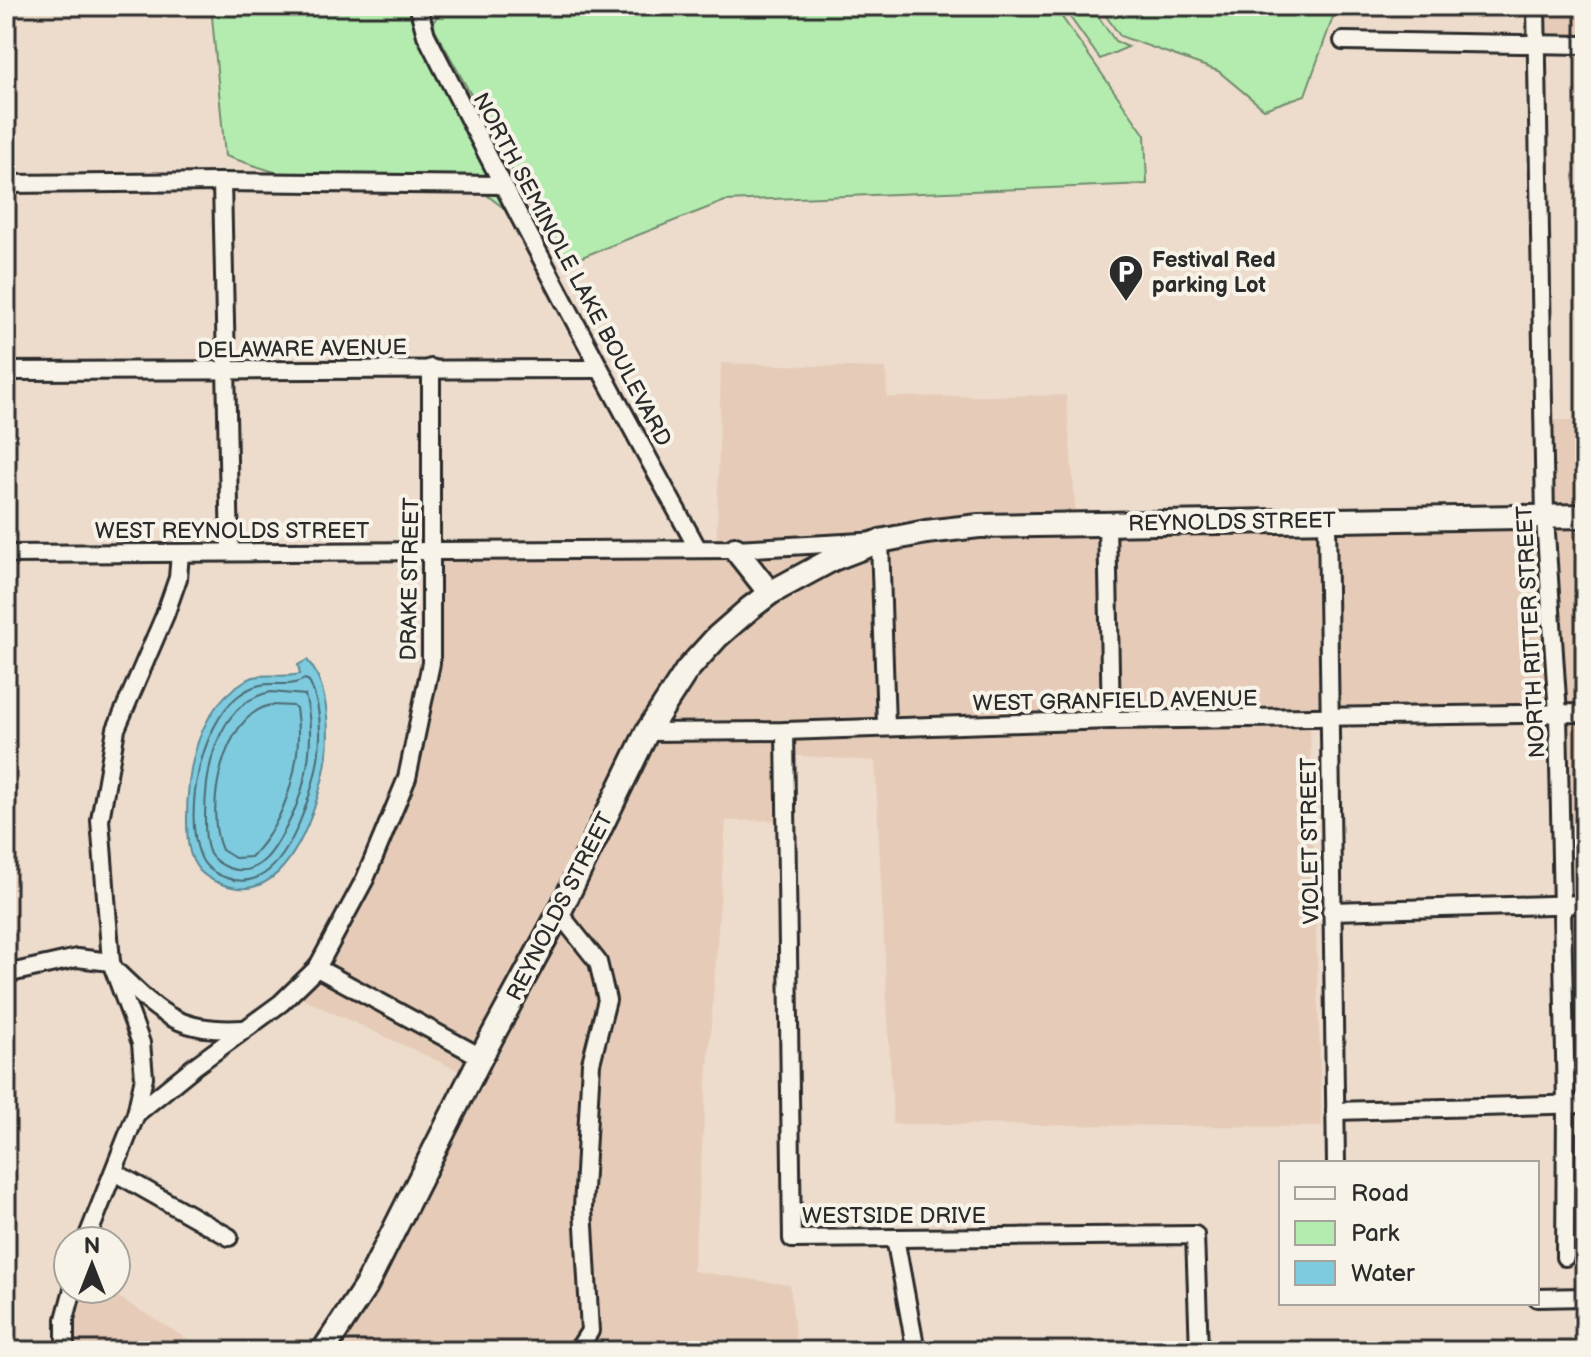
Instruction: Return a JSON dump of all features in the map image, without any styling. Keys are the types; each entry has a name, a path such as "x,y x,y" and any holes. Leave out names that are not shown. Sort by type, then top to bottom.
{"main road":[{"name":"REYNOLDS STREET","path":"323,1351 366,1286 481,1057 559,913 647,732 687,670 717,637 770,593 833,559 880,541 979,526 1585,516"},
{"path":"735,549 770,593"}],"street":[{"name":"NORTH SEMINOLE LAKE BOULEVARD","path":"421,6 426,35 598,369 698,549"},
{"name":"NORTH RITTER STREET","path":"1536,6 1545,518 1558,714 1566,1104 1565,1257"},
{"path":"1343,41 1585,45"},
{"path":"222,182 230,552"},
{"path":"6,184 222,182 503,185"},
{"name":"DRAKE STREET","path":"136,1114 281,1003 317,968 365,879 407,778 431,663 431,368"},
{"name":"DELAWARE AVENUE","path":"6,371 598,369"},
{"name":"VIOLET STREET","path":"1327,519 1336,1161"},
{"path":"1107,523 1111,720"},
{"path":"880,541 886,726"},
{"name":"REYNOLDS STREET","path":"698,549 880,541"},
{"name":"WEST REYNOLDS STREET","path":"6,554 698,549"},
{"path":"92,1225 136,1114 144,1077 141,1043 112,966 100,820 116,729 165,615 178,578 180,553"},
{"name":"WEST GRANFIELD AVENUE","path":"647,732 785,731 1111,720 1585,713"},
{"name":"WESTSIDE DRIVE","path":"785,731 792,1239 1195,1235 1199,1351"},
{"path":"1331,911 1585,904"},
{"path":"559,913 598,962 607,1000 591,1063 584,1193 590,1331 577,1351"},
{"path":"6,974 77,958 112,966 158,1011 180,1023 206,1030 245,1029"},
{"path":"317,968 481,1057"},
{"path":"1335,1111 1585,1104"},
{"path":"114,1172 229,1237"},
{"path":"895,1238 916,1351"},
{"path":"1539,1298 1585,1297"},
{"path":"65,1351 65,1319 69,1305"}],"shaded area":[{"path":"1544,6 1585,6 1585,36 1544,37"},
{"path":"721,363 886,368 887,397 1066,395 1076,515 978,517 772,583 734,537 724,548 758,592 712,631 553,909 464,1073 294,995 382,852 433,699 439,561 716,559"},
{"path":"1550,420 1585,420 1585,508 1553,509"},
{"path":"1585,525 1585,895 1569,896 1566,713 1554,526"},
{"path":"1538,526 1551,733 1550,725 1337,727 1335,528"},
{"path":"1319,528 1321,728 1310,728 1322,1127 893,1124 875,761 786,755 793,820 726,821 693,1271 790,1285 797,1351 333,1351 653,736 693,676 753,616 802,585 882,550 979,535"},
{"path":"73,1305 131,1305 207,1351 70,1351"}],"green space":[{"path":"211,6 435,6 427,20 427,28 542,237 480,190 315,185 225,156"},
{"path":"444,6 1054,6 1145,135 1147,184 725,201 564,264 432,24"},
{"path":"1062,6 1091,6 1115,41 1128,47 1100,59"},
{"path":"1099,6 1337,6 1305,95 1264,109 1218,71 1120,36"}],"water":[{"path":"307,660 321,685 328,733 326,764 312,813 294,852 268,881 251,887 219,883 200,871 192,859 189,846 189,780 198,741 217,706 246,680 266,675 300,674 298,665"}],"place":[{"name":"Festival Red parking Lot","path":"1126,303"}]}
